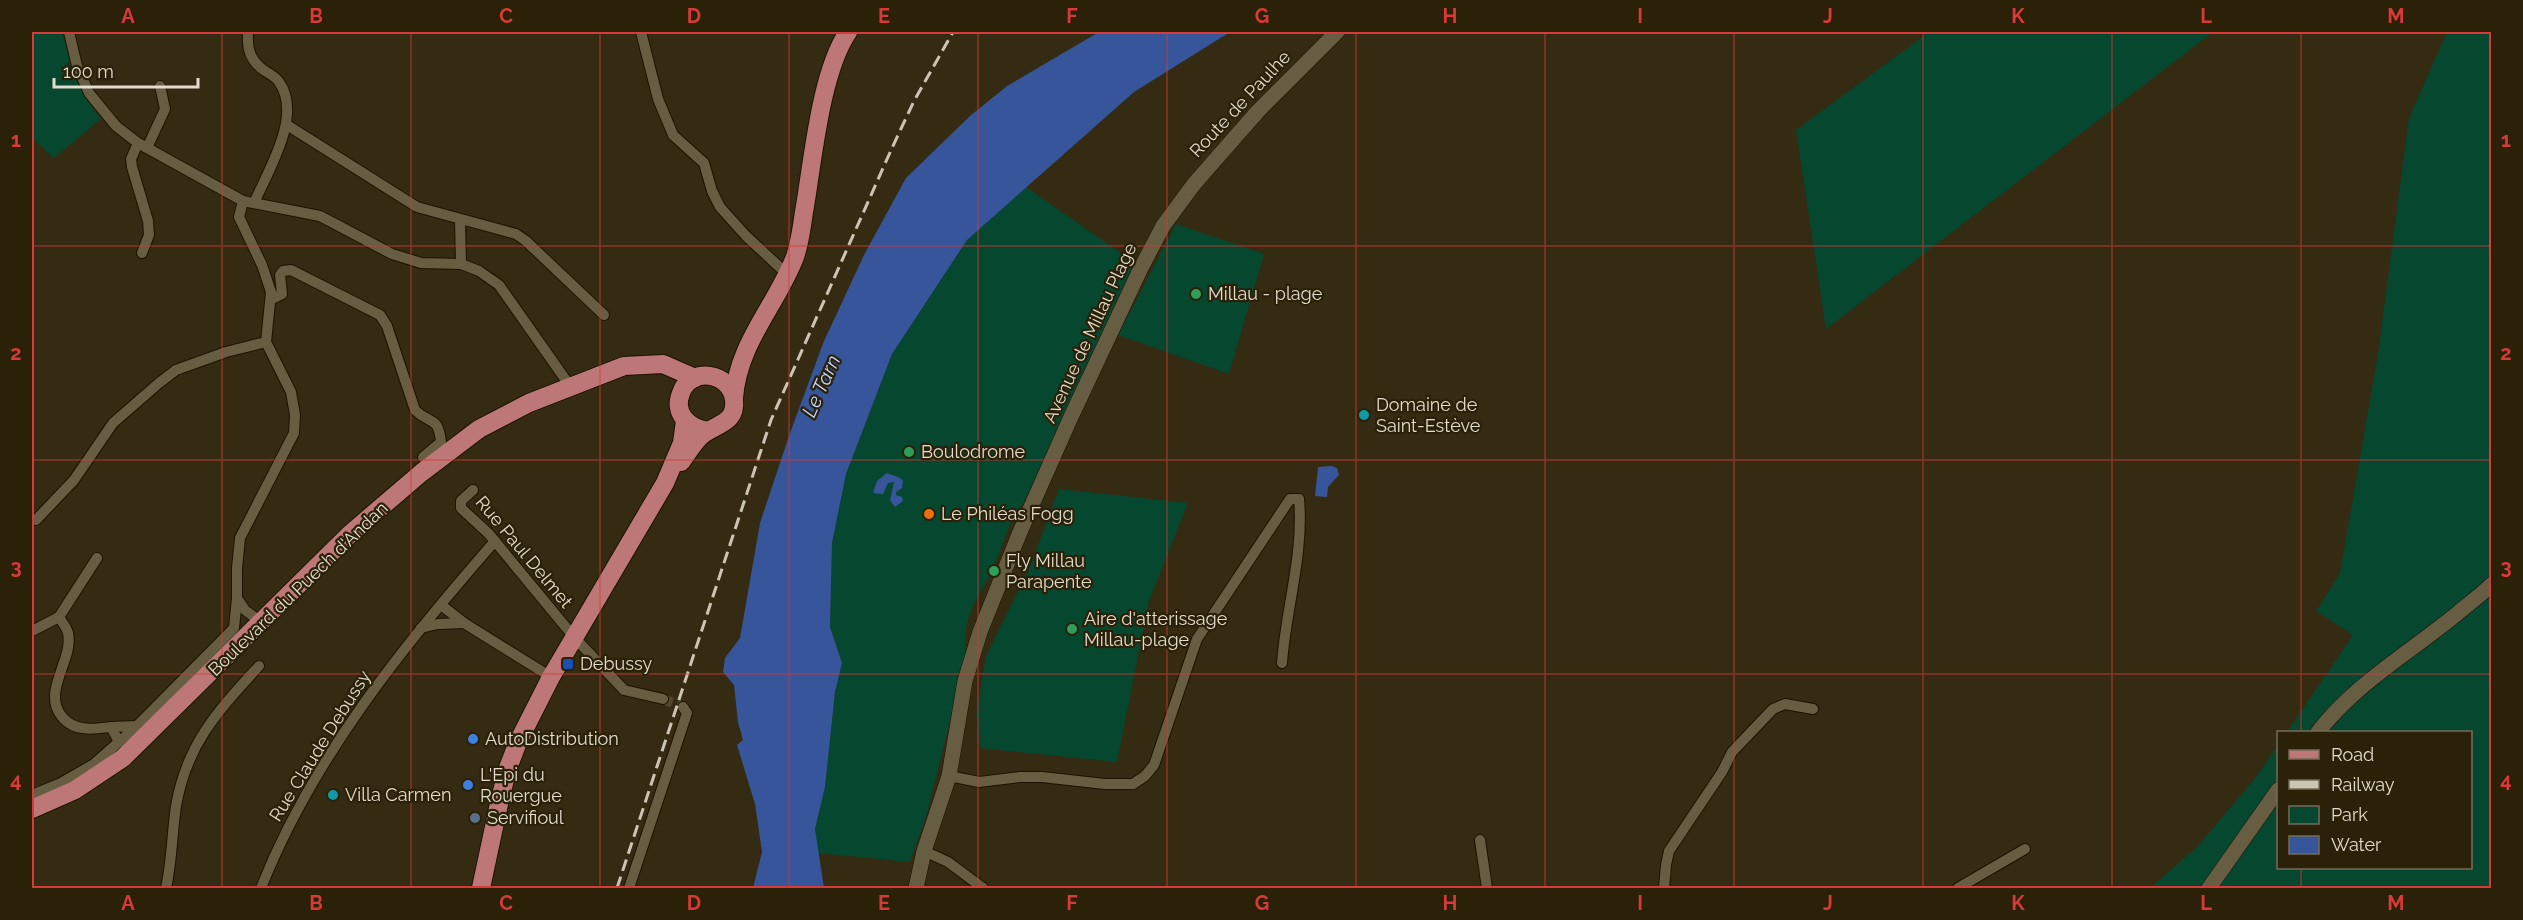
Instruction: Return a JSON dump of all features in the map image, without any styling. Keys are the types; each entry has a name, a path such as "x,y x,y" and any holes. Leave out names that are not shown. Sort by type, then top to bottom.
{"main road":[{"path":"481,888 508,768 534,709 665,483 694,444 708,431 718,428 728,420 734,410 737,374 748,342 787,274 798,246 828,81 838,49 848,32"},
{"path":"708,431 693,427 685,421 679,408 680,394 686,384 729,364 748,342"},
{"name":"Boulevard du Puech d'Andan","path":"32,809 75,790 123,758 351,533 450,450 504,415 570,386 624,366 663,364 702,376"},
{"path":"644,365 668,376 680,394"},
{"path":"702,376 726,383 734,398"},
{"path":"665,483 682,443 685,421"}],"street":[{"path":"69,32 77,66 89,93 116,126 142,145 249,202 320,216 392,254 422,263 461,264 479,271 499,285 570,386"},
{"path":"32,795 59,784 94,764 137,726 234,628 240,538 294,433 295,415 291,392 266,342 272,298 262,265 239,218 287,125 285,92 278,80 252,61 247,43 248,32"},
{"path":"641,32 658,99 672,135 704,163 720,207 746,236 787,274"},
{"name":"Route de Paulhe","path":"1176,207 1258,111 1337,32"},
{"path":"142,253 149,236 148,221 131,159 165,109 160,86"},
{"path":"287,125 417,207 460,221 516,234 604,315"},
{"name":"Avenue de Millau Plage","path":"916,888 924,851 949,776 965,681 991,605 1020,532 1114,322 1144,261 1176,207"},
{"path":"460,221 461,264"},
{"path":"272,298 282,294 280,275 283,271 291,270 380,315 387,326 416,410 423,418 434,421 439,428 441,442 423,458"},
{"path":"36,520 74,480 113,423 159,383 176,370 226,352 266,342"},
{"name":"Rue Paul Delmet","path":"473,490 461,501 461,508 495,541 574,637 624,690 663,699"},
{"path":"949,776 978,782 1042,777 1105,784 1133,784 1145,776 1154,765 1197,639 1290,499 1299,499 1302,528 1284,634 1282,663"},
{"name":"Rue Claude Debussy","path":"261,888 284,834 325,763 400,652 495,541"},
{"path":"32,631 59,617 98,558"},
{"path":"2319,731 2349,696 2376,673 2448,621 2492,584"},
{"path":"237,598 245,610 261,622"},
{"path":"441,605 464,623 551,677"},
{"path":"59,617 68,632 69,641 55,695 58,710 68,723 78,728 137,726"},
{"path":"421,628 438,624 464,623"},
{"path":"166,888 177,803 194,749 213,717 260,666"},
{"path":"1665,888 1666,866 1670,851 1722,772 1732,752 1773,709 1785,704 1813,709"},
{"path":"629,888 687,713 683,707"},
{"path":"111,727 119,742"},
{"path":"2209,888 2277,791"},
{"path":"1480,840 1487,888"},
{"path":"1958,888 2025,849"},
{"path":"924,851 948,862 983,888"}],"green space":[{"path":"32,32 62,32 76,78 86,98 101,119 54,158 32,138"},
{"path":"1929,32 2213,32 1826,329 1796,130"},
{"path":"2447,32 2491,32 2491,888 2150,888 2198,846 2256,777 2277,746 2277,869 2472,869 2472,731 2288,731 2353,635 2316,611 2340,573 2378,354 2409,118"},
{"path":"1026,187 1135,263 969,617 965,641 966,656 927,814 910,862 818,853 815,829 825,787 835,692 842,663 830,627 832,543 846,474 892,354 967,240"},
{"name":"Millau - plage","path":"1176,224 1264,254 1229,374 1118,335"},
{"name":"Aire d'atterissage Millau-plage","path":"1059,489 1188,503 1149,601 1117,762 980,748 976,714 986,656 1029,569"}],"water":[{"name":"Le Tarn","path":"1099,32 1230,32 1134,92 967,240 892,354 846,474 832,543 830,627 842,663 835,692 825,787 815,829 824,888 753,888 762,852 755,804 737,745 743,740 738,722 734,685 723,672 725,658 740,638 760,523 824,341 865,253 906,178 970,116 1007,86"},
{"path":"1318,467 1337,468 1339,475 1328,487 1327,497 1315,496"},
{"path":"887,473 903,481 902,488 896,492 896,495 902,497 903,501 895,507 890,500 894,482 888,483 883,494 873,493 877,481"}],"tunnel":[{"path":"663,699 683,707"}],"railway":[{"path":"617,888 771,420 914,101 953,32"}],"place":[{"name":"Millau - plage","path":"1196,294"},
{"name":"Domaine de Saint-Estève","path":"1364,415"},
{"name":"Boulodrome","path":"909,452"},
{"name":"Le Philéas Fogg","path":"929,514"},
{"name":"Fly Millau Parapente","path":"994,571"},
{"name":"Aire d'atterissage Millau-plage","path":"1072,629"},
{"name":"Debussy","path":"568,664"},
{"name":"AutoDistribution","path":"473,739"},
{"name":"L'Epi du Rouergue","path":"468,785"},
{"name":"Villa Carmen","path":"333,795"},
{"name":"Servifioul","path":"475,818"}]}
